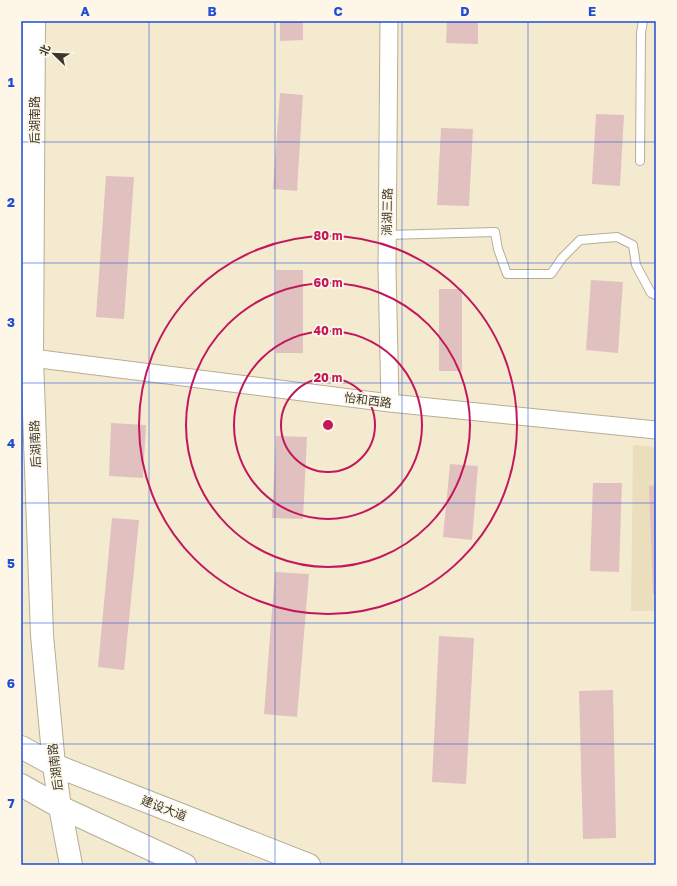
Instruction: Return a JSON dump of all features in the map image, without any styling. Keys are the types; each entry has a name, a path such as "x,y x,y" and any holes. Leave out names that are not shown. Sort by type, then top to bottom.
{"street":[{"name":"后湖南路","path":"34,21 28,46 32,358 42,635 54,765 60,807 72,865"},
{"name":"淌湖三路","path":"389,21 387,235 390,403"},
{"name":"怡和西路","path":"32,358 390,403 656,430"},
{"name":"建设大道","path":"21,747 54,765 309,865"},
{"path":"21,785 60,807 185,865"}],"lane":[{"path":"640,161 641,33 643,21"},
{"path":"387,235 495,232 498,249 507,274 552,274 562,258 580,240 617,237 633,245 636,265 651,293 656,296"}],"shaded area":[{"path":"633,445 656,447 656,611 631,611"}],"building":[{"path":"280,21 303,21 303,40 280,41"},
{"path":"447,21 478,21 478,44 446,43"},
{"path":"280,93 303,95 297,191 273,189"},
{"path":"596,114 624,115 620,186 592,184"},
{"path":"441,128 473,129 469,206 437,205"},
{"path":"106,176 134,177 124,319 96,317"},
{"path":"276,270 303,270 303,353 276,353"},
{"path":"591,280 623,282 618,353 586,350"},
{"path":"439,289 462,289 462,371 439,371"},
{"path":"111,423 146,425 143,478 109,476"},
{"path":"276,436 307,437 303,519 272,518"},
{"path":"450,464 478,466 472,540 443,537"},
{"path":"593,483 622,483 619,572 590,571"},
{"path":"656,485 656,594 653,594 649,486"},
{"path":"112,518 139,520 124,670 98,667"},
{"path":"275,572 309,574 297,717 264,714"},
{"path":"439,636 474,638 466,784 432,782"},
{"path":"613,690 616,838 583,839 579,691"}]}
